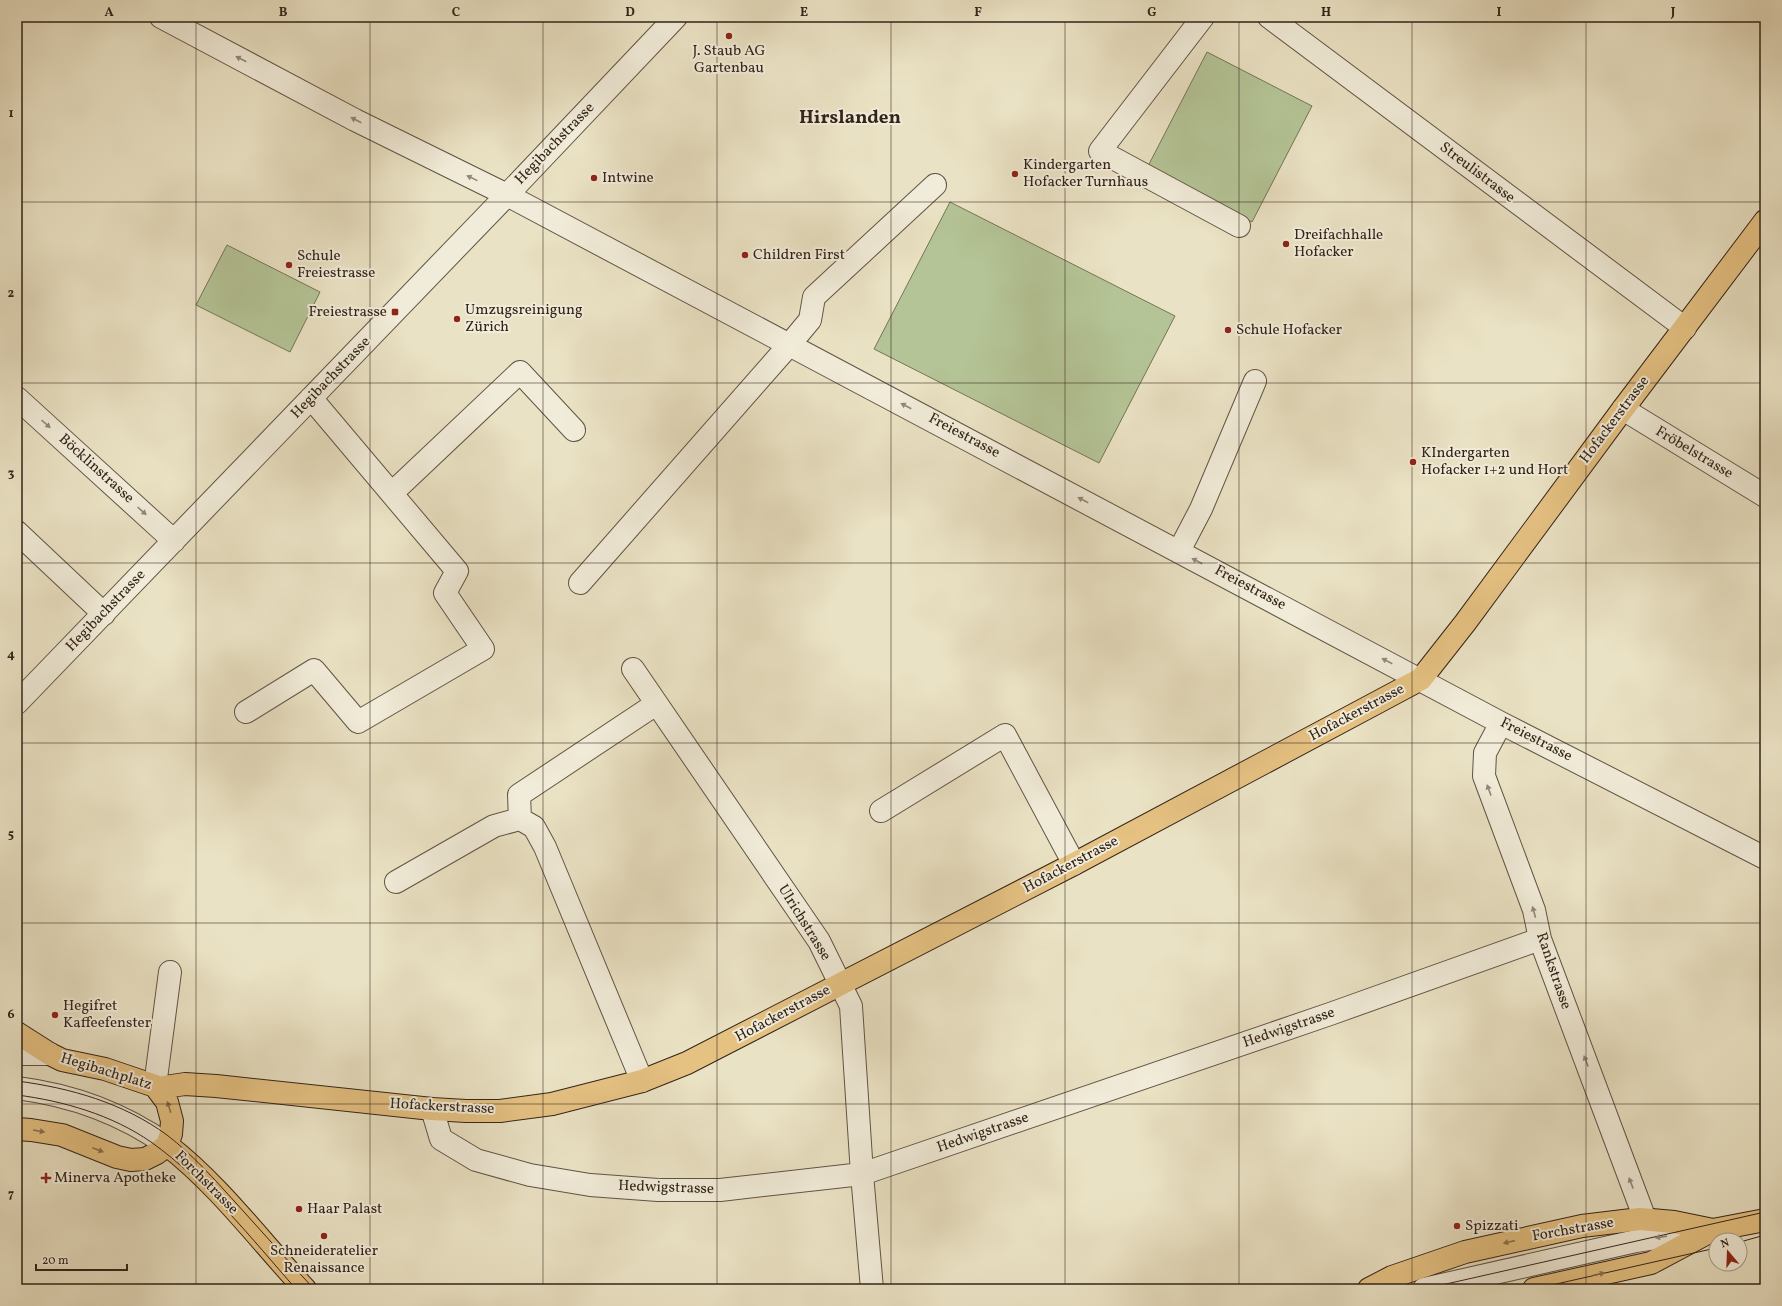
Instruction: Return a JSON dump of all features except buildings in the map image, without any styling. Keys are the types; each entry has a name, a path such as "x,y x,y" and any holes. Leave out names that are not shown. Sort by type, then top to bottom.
{"main road":[{"name":"Hofackerstrasse","path":"156,1087 185,1084 216,1086 432,1109 500,1111 552,1104 642,1081 687,1063 1074,864 1421,679 1465,623 1623,409 1765,221"},
{"name":"Hegibachplatz","path":"17,1033 62,1060 105,1069 156,1087 168,1102 172,1121 171,1134 167,1145"},
{"path":"17,1130 31,1130 62,1135 117,1157 131,1160 145,1158 157,1153 167,1145"},
{"name":"Forchstrasse","path":"167,1145 180,1155 207,1182 305,1289"},
{"name":"Forchstrasse","path":"1369,1289 1392,1277 1431,1262 1465,1252 1582,1226 1645,1219 1674,1222 1713,1230"},
{"name":"Forchstrasse","path":"1534,1289 1651,1263 1713,1230 1765,1220"}],"street":[{"name":"Freiestrasse","path":"161,17 355,120 508,195 1179,550 1501,723 1765,858"},
{"name":"Hegibachstrasse","path":"17,703 508,195 676,17"},
{"path":"1203,17 1100,151 1239,226"},
{"name":"Streulistrasse","path":"1269,17 1684,328"},
{"path":"580,583 810,320 814,298 936,185"},
{"path":"392,493 520,372 574,430"},
{"path":"1179,550 1201,509 1255,381"},
{"name":"Böcklinstrasse","path":"17,398 174,541"},
{"path":"246,712 314,670 358,722 483,649 445,593 457,571 311,398"},
{"name":"Fröbelstrasse","path":"1623,409 1765,496"},
{"path":"17,532 104,614"},
{"name":"Ulrichstrasse","path":"633,669 819,941 851,1006 862,1174 872,1289"},
{"path":"520,819 519,795 656,704"},
{"name":"Rankstrasse","path":"1501,723 1485,753 1484,776 1534,910 1540,939 1645,1219"},
{"path":"881,811 1006,735 1074,864"},
{"path":"396,882 494,826 520,819 534,827 545,847 642,1081"},
{"name":"Hedwigstrasse","path":"432,1109 440,1139 476,1160 530,1175 590,1185 658,1190 720,1190 862,1174 1330,1014 1540,939"},
{"path":"156,1087 170,972"},
{"name":"Hegibachplatz","path":"17,1054 50,1054"},
{"name":"Forchstrasse","path":"17,1088 64,1096 90,1104 129,1121 167,1145"},
{"name":"Forchstrasse","path":"1424,1289 1636,1241 1713,1230"}],"green space":[{"path":"1207,52 1312,106 1252,222 1147,168"},
{"path":"950,202 1175,316 1099,463 874,349"},
{"path":"227,245 320,292 290,352 196,305"}],"tram line":[{"path":"17,1081 57,1088 96,1099 133,1114 167,1135 186,1151 211,1176 314,1289"},
{"path":"17,1095 70,1105 120,1124 151,1142 191,1175 228,1211 296,1289"},
{"path":"1424,1289 1765,1212"},
{"path":"1748,1240 1765,1235"},
{"path":"1534,1289 1708,1250"}],"place":[{"name":"J. Staub AG Gartenbau","path":"729,36"},
{"name":"Kindergarten Hofacker Turnhaus","path":"1015,174"},
{"name":"Intwine","path":"594,178"},
{"name":"Dreifachhalle Hofacker","path":"1286,244"},
{"name":"Children First","path":"745,255"},
{"name":"Schule Freiestrasse","path":"289,265"},
{"name":"Freiestrasse","path":"395,312"},
{"name":"Umzugsreinigung Zürich","path":"457,319"},
{"name":"Schule Hofacker","path":"1228,330"},
{"name":"KIndergarten Hofacker 1+2 und Hort","path":"1413,462"},
{"name":"Hegifret Kaffeefenster","path":"55,1015"},
{"name":"Minerva Apotheke","path":"46,1178"},
{"name":"Haar Palast","path":"299,1209"},
{"name":"Spizzati","path":"1457,1226"},
{"name":"Schneideratelier Renaissance","path":"324,1236"}],"district":[{"name":"Hirslanden","path":"850,118"}]}
